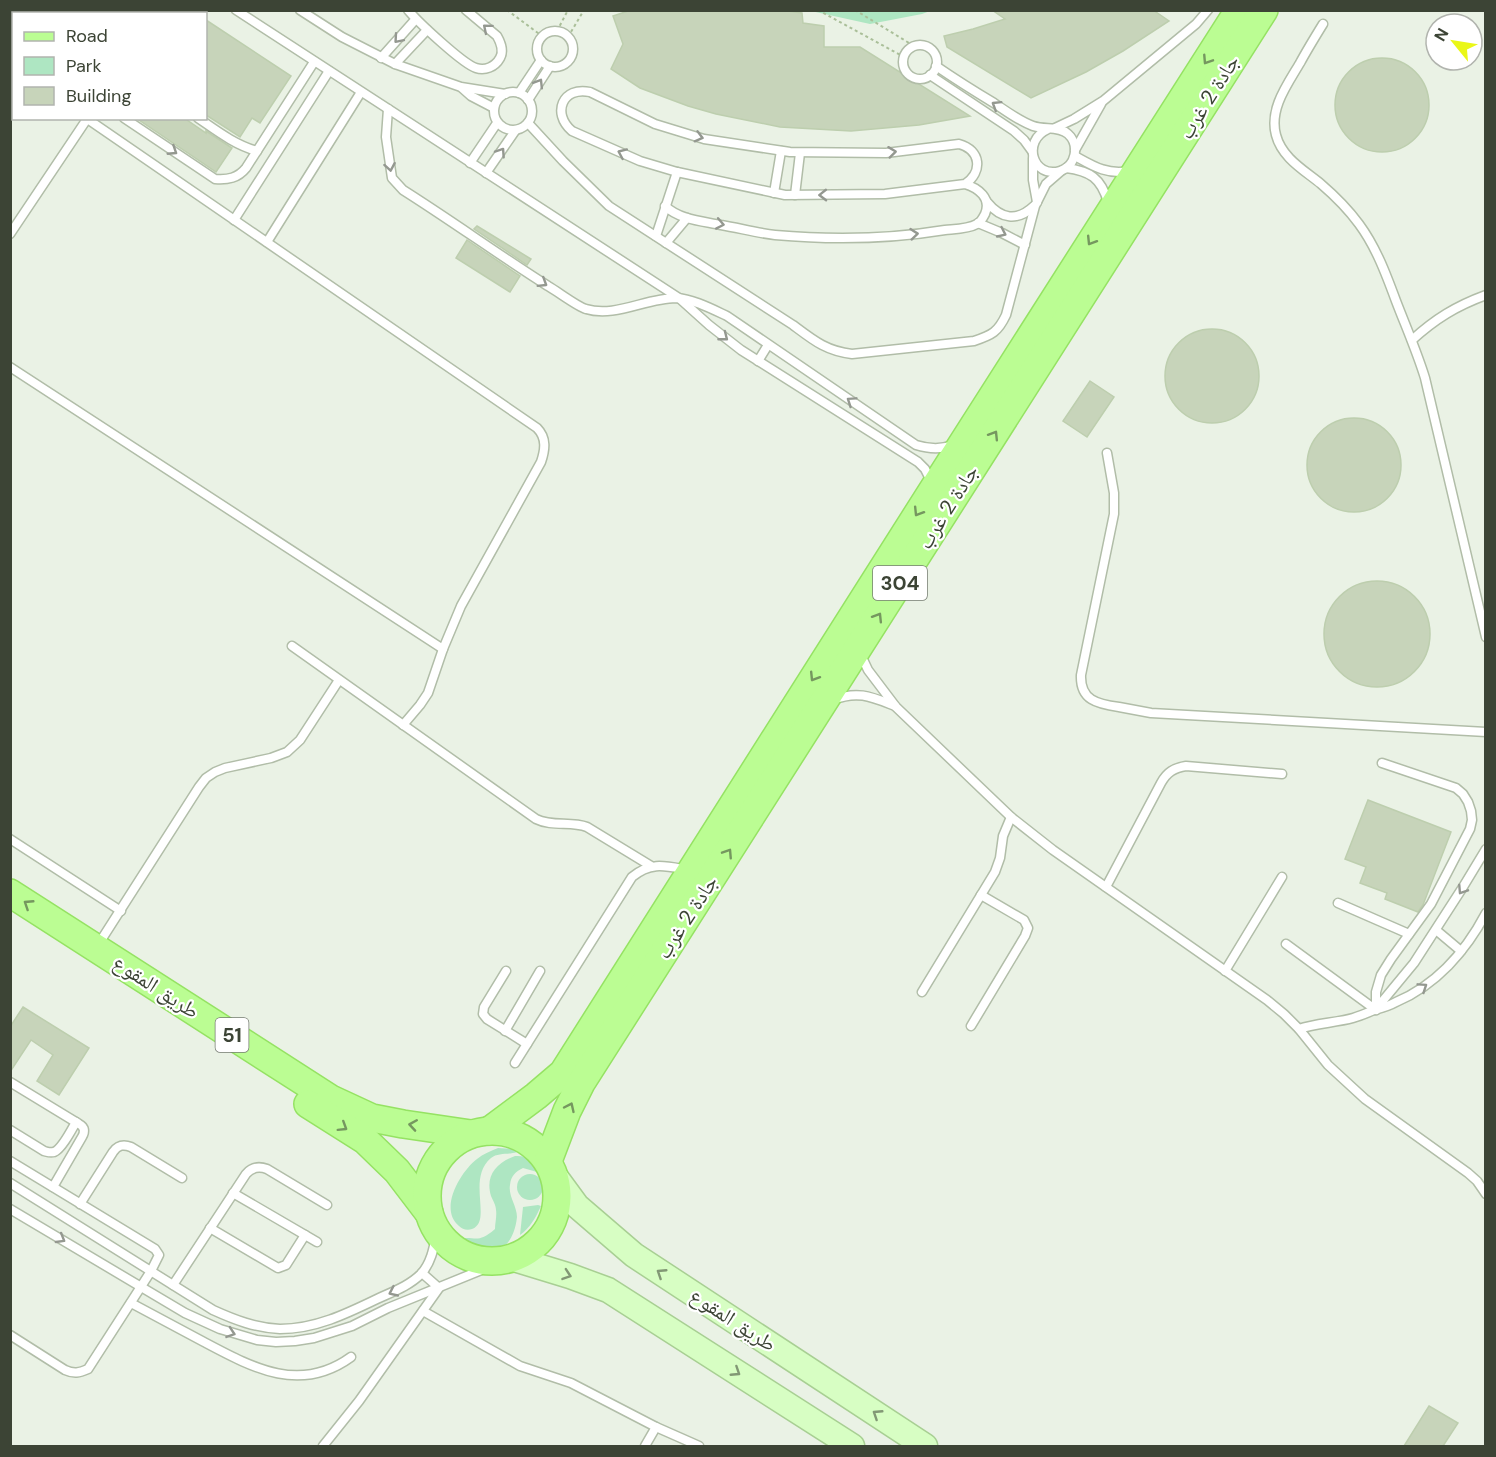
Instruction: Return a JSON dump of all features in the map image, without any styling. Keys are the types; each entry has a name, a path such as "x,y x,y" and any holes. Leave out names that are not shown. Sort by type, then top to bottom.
{"main road":[{"name":"جادة 2 غرب","path":"480,1132 536,1096 563,1073 1239,10"},
{"name":"جادة 2 غرب","path":"551,1169 567,1111 581,1083 1264,10"},
{"name":"طريق المقوع","path":"10,893 331,1099 372,1118 403,1124 480,1132"},
{"name":"طريق المقوع","path":"10,915 365,1140 397,1171 433,1222"},
{"name":"51","path":"480,1132 512,1133 532,1144 551,1169"},
{"path":"433,1222 427,1194 435,1166 440,1157 454,1143 480,1132"},
{"path":"509,1259 529,1249 544,1235 554,1217 557,1197 551,1169"},
{"name":"51","path":"433,1222 452,1248 472,1258 483,1261 509,1259"}],"street":[{"name":"طريق المقوع","path":"551,1169 577,1206 634,1255 925,1446"},
{"name":"طريق المقوع","path":"509,1259 570,1276 608,1290 852,1446"}],"lane":[{"path":"236,10 679,298 725,338 758,361 909,456 925,469 934,488"},
{"path":"300,10 342,37 395,64 461,87 505,94 519,93 528,100 532,112 528,123 522,128 505,129 497,123 494,108 496,102 505,94"},
{"path":"408,10 415,20 473,67 490,68 502,54 500,41 466,10"},
{"path":"1036,204 1033,154 1038,135 1084,113 1103,101 1196,24 1205,11"},
{"path":"381,58 415,20"},
{"path":"1323,24 1281,95 1275,114 1276,134 1284,153 1321,184 1359,224 1386,272 1425,378 1485,637"},
{"path":"395,64 427,30"},
{"path":"557,31 568,37 572,43 572,49 568,61 556,67 541,60 537,55 537,48 542,36 557,31"},
{"path":"914,46 929,48 935,56 936,66 930,75 920,79 910,76 904,68 904,57 914,46"},
{"path":"519,93 541,60"},
{"path":"127,120 215,179 229,180 242,173 314,62"},
{"path":"528,100 550,66"},
{"path":"936,66 1018,119 1033,126 1065,131 1072,139 1075,153 1105,171 1116,173 1138,168"},
{"path":"234,220 329,71"},
{"path":"930,75 1014,131 1024,140 1036,164 1041,168 1054,172 1079,170 1089,174 1104,190 1110,211"},
{"path":"461,87 471,96 494,108"},
{"path":"965,184 975,175 977,162 971,150 959,144 886,153 800,153 704,139 655,124 582,90 567,96 561,110 562,119 572,131 640,161 677,172 774,193 795,195 885,194 965,184 981,193 993,210 1004,216 1015,217 1026,214 1036,204"},
{"path":"267,242 361,92"},
{"path":"528,123 609,206 818,343 838,353 852,354 974,341 992,334 1001,326 1036,204 1046,184 1073,161 1091,120 1103,101"},
{"path":"388,109 386,137 392,178 403,190 586,309 615,311 644,302 679,298 696,303 727,316 916,445 937,449 957,444 966,437"},
{"path":"10,234 85,120"},
{"path":"87,120 542,433 545,450 542,462 461,606 428,693 403,725"},
{"path":"201,120 235,142 257,151"},
{"path":"470,163 497,123"},
{"path":"486,173 515,130"},
{"path":"774,193 780,151"},
{"path":"795,195 800,153"},
{"path":"656,237 677,172"},
{"path":"665,206 672,212 687,218 774,234 834,237 911,234 974,225 984,217 987,209 986,201"},
{"path":"666,243 687,218"},
{"path":"978,223 1025,245"},
{"path":"1412,340 1446,313 1485,295"},
{"path":"758,361 768,345"},
{"path":"10,367 443,649"},
{"path":"909,456 916,445"},
{"path":"1107,453 1114,494 1114,514 1080,675 1082,688 1090,699 1102,705 1151,713 1485,732"},
{"path":"292,646 536,819 547,823 583,826 651,866"},
{"path":"858,649 868,670 896,706 1011,817 1053,850 1267,1000 1299,1029 1328,1065 1347,1083 1384,1114 1468,1173 1477,1181 1485,1194"},
{"path":"96,948 206,778 225,768 279,756 287,752 300,740 339,680"},
{"path":"821,707 832,700 854,694 866,695 896,706"},
{"path":"1376,1010 1376,992 1381,975 1437,894 1467,838 1472,820 1468,802 1456,788 1382,763"},
{"path":"1106,887 1161,783 1173,769 1192,767 1282,774"},
{"path":"921,992 999,864 1003,836 1011,817"},
{"path":"10,839 121,911"},
{"path":"1376,1010 1402,979 1436,930 1485,849"},
{"path":"515,1063 628,883 638,872 651,866 692,870"},
{"path":"1225,971 1282,877"},
{"path":"970,1026 1028,928 1024,920 981,895"},
{"path":"1338,903 1409,934"},
{"path":"1299,1029 1356,1018 1396,1003 1414,993 1447,967 1477,929 1485,913"},
{"path":"1436,930 1461,951"},
{"path":"1286,944 1376,1010"},
{"path":"506,971 483,1010 487,1019 527,1044"},
{"path":"505,1031 540,971"},
{"path":"10,1082 84,1128 84,1135 53,1187"},
{"path":"10,1130 50,1153 59,1148 76,1122"},
{"path":"80,1203 115,1148 123,1145 131,1147 182,1178"},
{"path":"10,1161 158,1252 158,1258 141,1287 88,1369 80,1373 64,1370 10,1335"},
{"path":"173,1285 249,1170 259,1167 267,1169 327,1204"},
{"path":"10,1183 213,1310 257,1327 280,1329 303,1327 346,1314 403,1287 422,1273 428,1264 433,1250 433,1222"},
{"path":"233,1193 317,1242"},
{"path":"10,1209 185,1313 239,1336 276,1342 314,1338 352,1326 388,1308 509,1259"},
{"path":"210,1228 278,1268 286,1265 305,1235"},
{"path":"422,1273 439,1288"},
{"path":"323,1446 359,1401 439,1288"},
{"path":"130,1303 232,1357 278,1374 306,1375 330,1370 351,1357"},
{"path":"423,1311 520,1366 571,1383 656,1427 699,1446"},
{"path":"645,1446 656,1427"}],"path":[{"path":"507,10 542,36"},
{"path":"557,31 568,10"},
{"path":"568,37 584,10"},
{"path":"818,10 904,57"},
{"path":"855,10 914,46"}],"green space":[{"path":"930,10 922,14 870,24 811,11"},
{"path":"498,1148 515,1149 517,1152 494,1156 484,1167 480,1177 481,1209 478,1225 472,1229 463,1229 453,1219 451,1200 454,1191 464,1172 471,1165"},
{"path":"515,1156 532,1159 544,1174 523,1168 512,1177 511,1197 517,1217 510,1240 504,1246 487,1252 468,1246 458,1239 484,1237 495,1229 496,1206 491,1196 491,1176 497,1166"},
{"path":"530,1174 539,1178 543,1187 539,1196 530,1200 521,1196 517,1187 521,1178"},
{"path":"541,1206 535,1218 520,1235 523,1207"}],"building":[{"path":"631,10 781,10 802,13 803,23 824,26 824,47 860,47 970,116 919,125 851,131 780,127 688,106 640,88 611,69 623,44 613,16"},
{"path":"992,10 1153,10 1169,21 1086,72 1031,98 947,47 944,36 1005,19"},
{"path":"207,21 291,76 260,123 252,118 240,137 207,116"},
{"path":"1382,58 1400,61 1415,72 1426,87 1429,105 1426,123 1415,138 1400,149 1382,152 1364,149 1349,138 1338,123 1335,105 1338,87 1349,72 1364,61"},
{"path":"139,120 187,120 232,148 216,172"},
{"path":"477,226 531,259 527,265 474,229"},
{"path":"467,240 520,276 510,292 456,258"},
{"path":"1212,329 1230,332 1245,343 1256,358 1259,376 1256,394 1245,409 1230,420 1212,423 1194,420 1179,409 1168,394 1165,376 1168,358 1179,343 1194,332"},
{"path":"1090,381 1114,397 1087,437 1063,421"},
{"path":"1354,418 1372,421 1387,432 1398,447 1401,465 1398,483 1387,498 1372,509 1354,512 1336,509 1321,498 1310,483 1307,465 1310,447 1321,432 1336,421"},
{"path":"1377,581 1397,585 1414,597 1426,614 1430,634 1426,654 1414,671 1397,683 1377,687 1357,683 1340,671 1328,654 1324,634 1328,614 1340,597 1357,585"},
{"path":"1368,800 1451,832 1423,905 1418,912 1385,899 1387,893 1360,883 1366,867 1345,859"},
{"path":"23,1007 89,1048 59,1095 37,1081 53,1055 31,1040 10,1072 10,1027"},
{"path":"1429,1406 1458,1423 1443,1446 1404,1446"}]}
